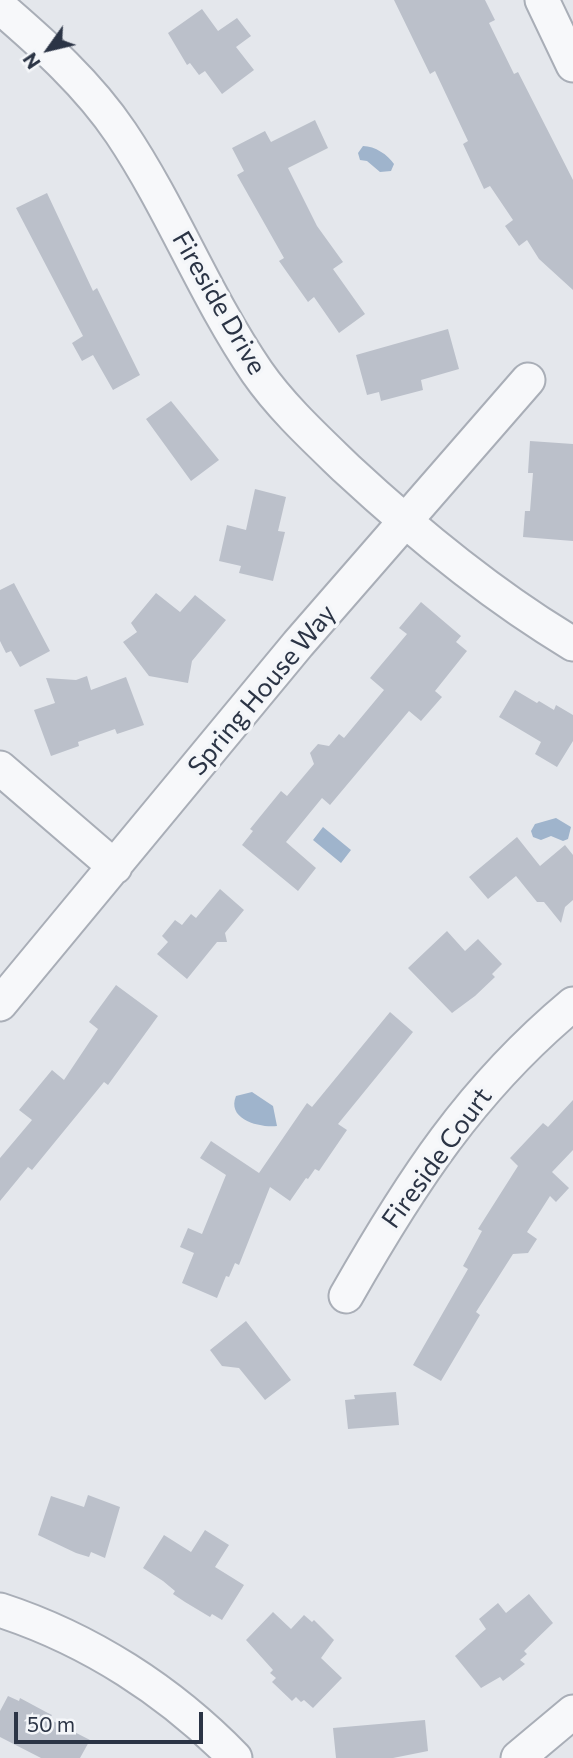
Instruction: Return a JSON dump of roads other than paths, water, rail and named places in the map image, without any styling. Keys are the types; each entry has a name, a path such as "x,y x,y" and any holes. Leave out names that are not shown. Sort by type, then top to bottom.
{"street":[{"path":"542,0 573,65"},
{"name":"Fireside Drive","path":"0,7 73,75 121,132 208,292 259,375 314,436 405,522 454,561 573,644"},
{"name":"Spring House Way","path":"0,1004 250,702 528,380"},
{"path":"0,768 115,867"},
{"name":"Fireside Court","path":"346,1296 409,1190 451,1128 503,1069 573,1004"},
{"path":"0,1610 44,1627 137,1675 186,1713 235,1758"},
{"path":"518,1758 573,1712"}],"water":[{"path":"363,146 376,149 388,157 394,164 391,171 380,172 367,161 360,160 358,153"},
{"path":"556,818 571,827 568,839 563,841 551,836 541,840 533,837 531,831 535,824"},
{"path":"323,827 351,850 341,863 313,840"},
{"path":"252,1092 273,1106 277,1126 262,1126 240,1117 234,1104 236,1096"}]}
